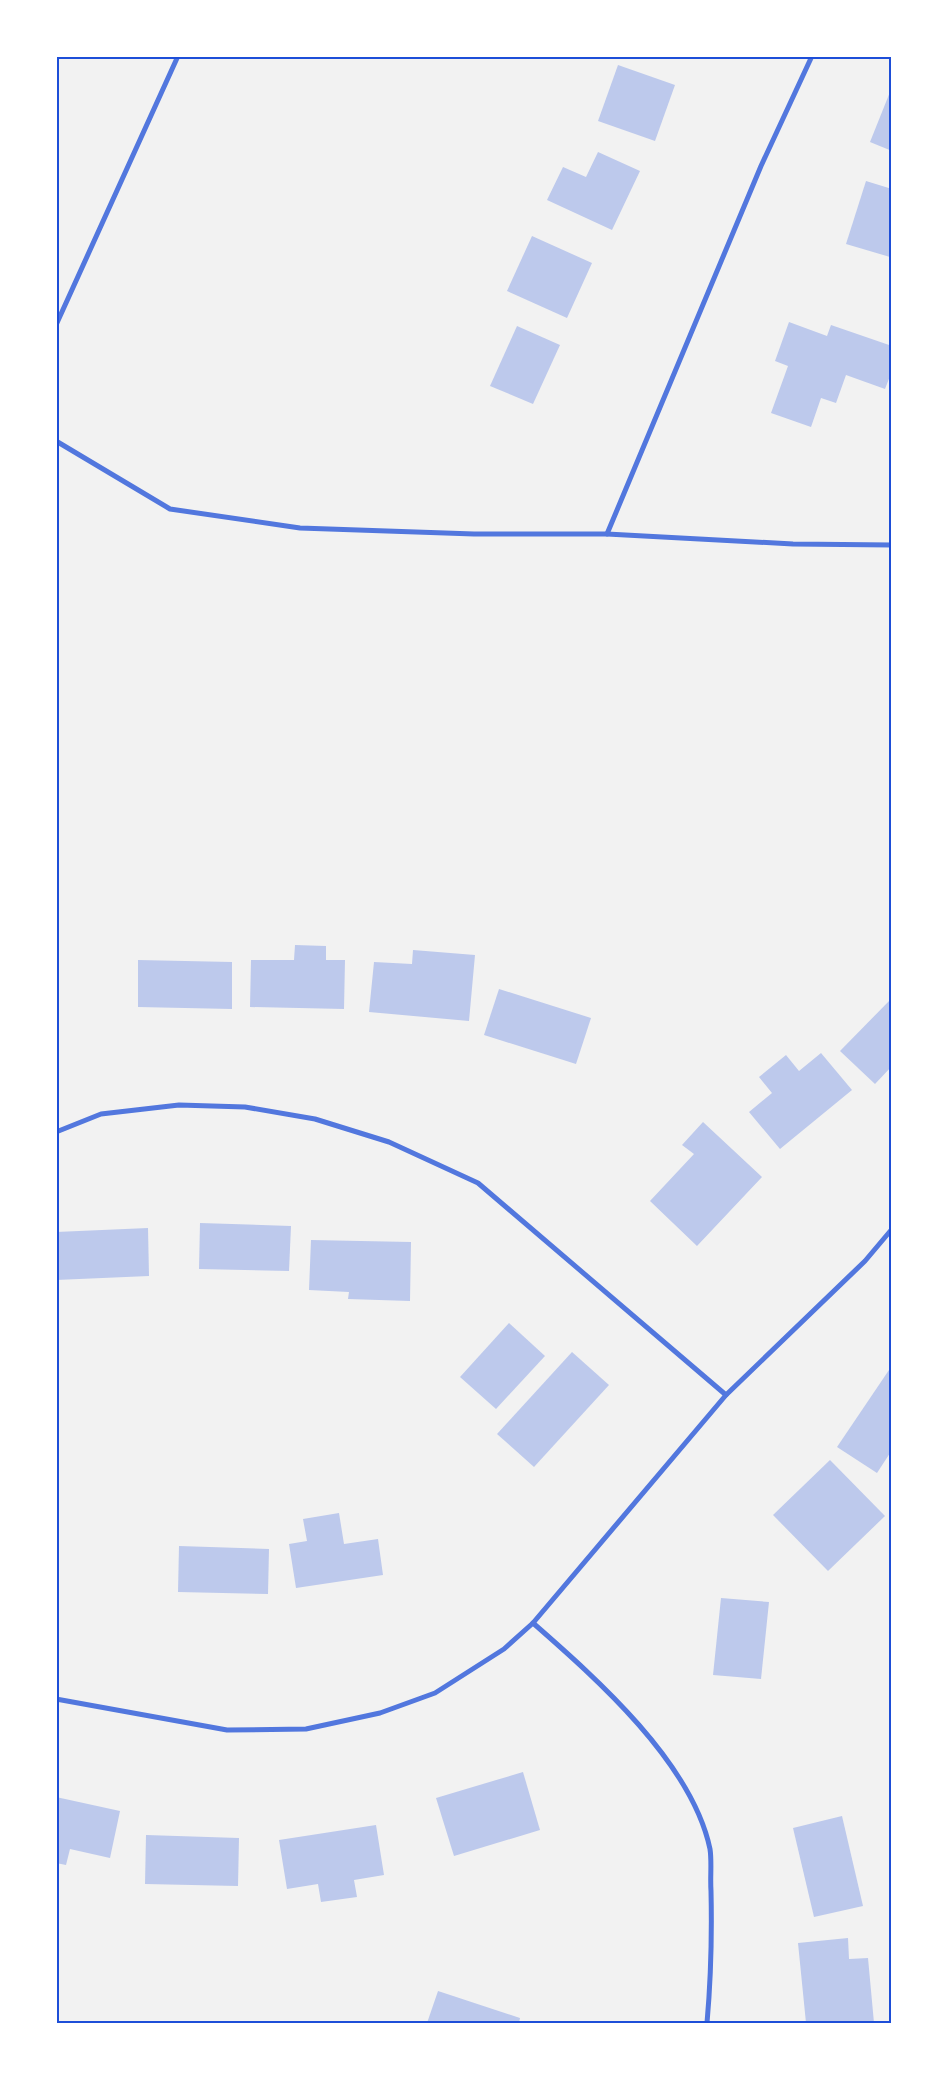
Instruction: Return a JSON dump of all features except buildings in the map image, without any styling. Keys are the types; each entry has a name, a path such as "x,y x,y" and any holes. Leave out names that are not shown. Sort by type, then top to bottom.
{"street":[{"path":"56,325 178,56"},
{"path":"607,534 761,166 812,56"},
{"path":"56,441 170,509 300,528 474,534 607,534 793,544 892,545"},
{"path":"56,1132 101,1114 188,1105 245,1107 315,1118 389,1142 478,1183 726,1395"},
{"path":"56,1699 227,1730 306,1729 380,1713 435,1693 504,1649 533,1623 726,1395 865,1261 892,1229"},
{"path":"533,1623 578,1662 661,1750 690,1795 710,1849 712,1960 707,2023"}]}
